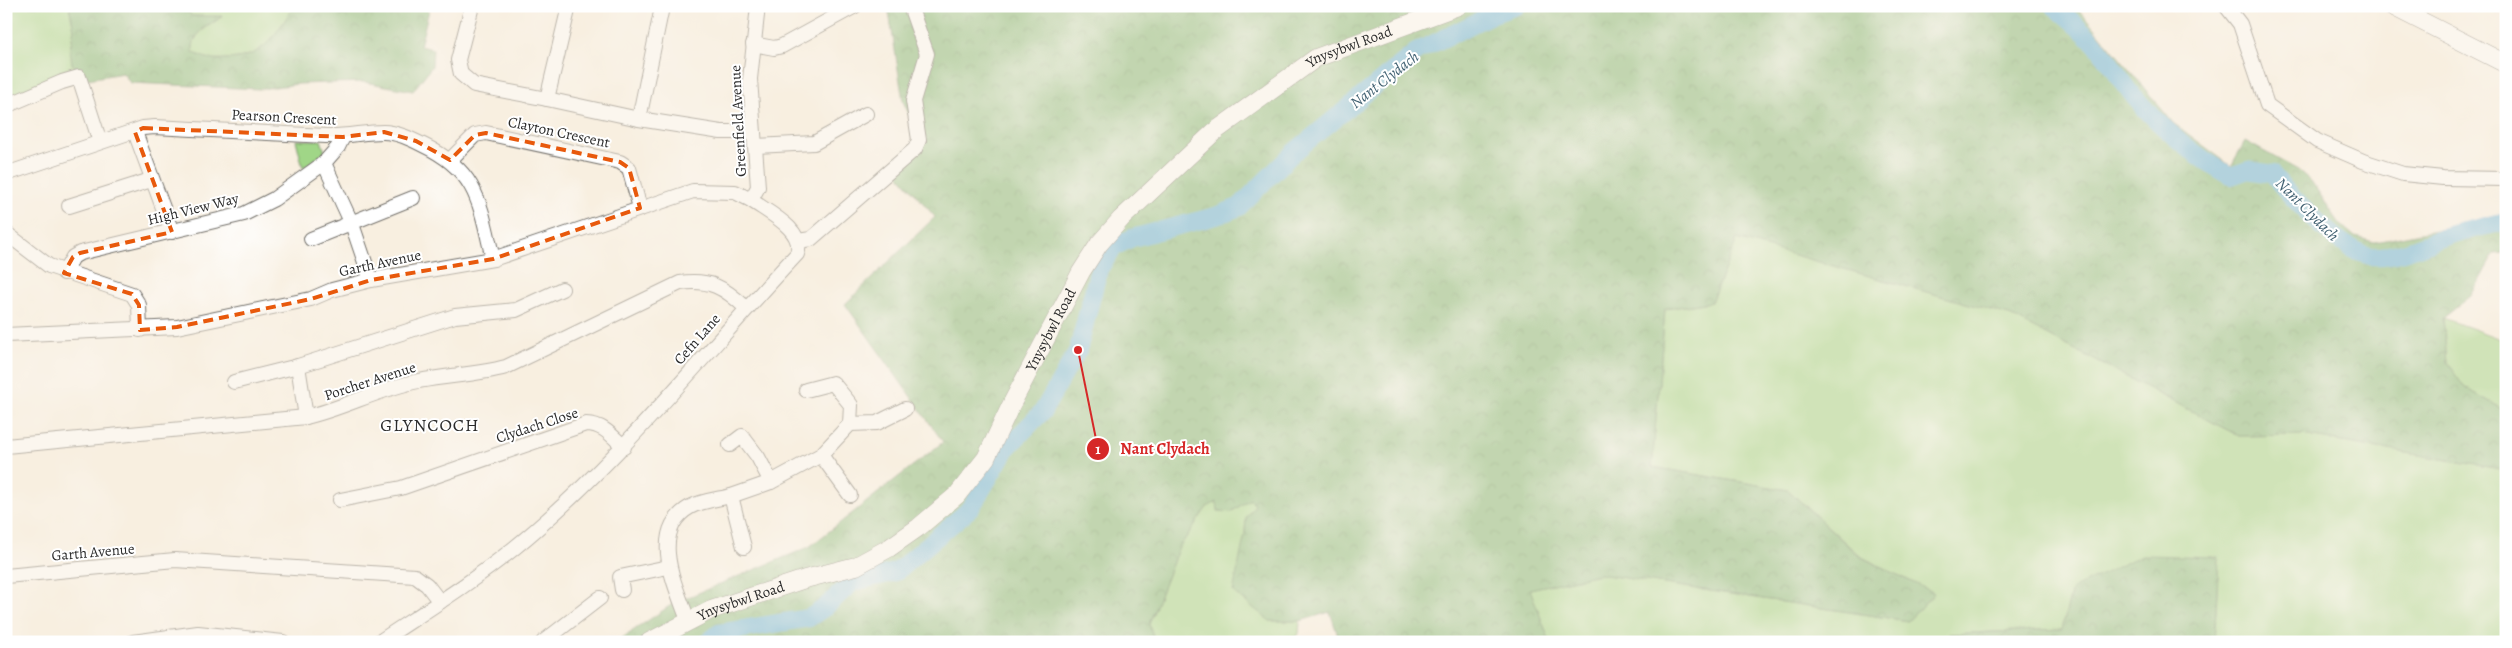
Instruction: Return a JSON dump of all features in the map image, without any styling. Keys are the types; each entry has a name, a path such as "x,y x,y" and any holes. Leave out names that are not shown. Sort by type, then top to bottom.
{"main road":[{"name":"Ynysybwl Road","path":"649,642 688,620 805,579 856,566 889,548 919,527 957,495 986,458 1012,404 1082,272 1099,244 1121,219 1214,132 1316,58 1458,6"},
{"path":"2392,6 2506,64"}],"street":[{"path":"472,6 458,60 461,74 474,86 547,99 639,119 721,132 753,132"},
{"path":"547,99 569,6"},
{"name":"Greenfield Avenue","path":"751,200 758,187 750,80 758,6"},
{"path":"753,44 774,48 782,46 855,6"},
{"path":"751,200 793,231 798,241 811,239 915,149 919,140 913,101 928,54 910,6"},
{"path":"2226,6 2240,24 2267,105 2318,141 2363,161 2403,174 2506,180"},
{"path":"639,119 661,12"},
{"path":"6,106 62,82 79,77 100,142"},
{"path":"756,146 814,143 866,114"},
{"name":"Pearson Crescent","path":"6,174 100,142 155,127 343,137 384,132 424,145 450,160 475,190 493,259"},
{"path":"135,132 151,180 172,232"},
{"name":"Clayton Crescent","path":"450,160 475,135 486,133 620,162 629,168 640,208"},
{"name":"High View Way","path":"64,273 73,257 80,253 244,214 274,199 324,163 338,147 343,137"},
{"path":"324,163 352,224 371,280"},
{"path":"69,206 151,180"},
{"name":"Garth Avenue","path":"6,335 177,327 312,299 332,290 371,280 493,259 693,191 735,192 751,200"},
{"path":"311,240 413,198"},
{"path":"7,233 49,266 64,273 132,294 139,305 140,330"},
{"name":"Cefn Lane","path":"379,642 440,602 512,550 624,447 746,308 797,254 798,241"},
{"name":"Porcher Avenue","path":"6,446 306,417 419,381 480,374 506,368 680,283 696,281 713,284 734,297 746,308"},
{"path":"234,382 298,366 455,316 516,310 562,289"},
{"path":"298,366 306,417"},
{"path":"688,620 668,567 668,538 677,520 690,507 772,482 821,455 850,424 851,405 833,383 806,390"},
{"path":"850,424 877,423 905,409"},
{"name":"Clydach Close","path":"340,500 401,488 586,424 595,424 602,427 624,447"},
{"path":"730,444 742,436 758,456 772,482"},
{"path":"821,455 844,493"},
{"path":"731,496 739,542"},
{"name":"Garth Avenue","path":"6,576 175,560 415,576 427,585 440,602"},
{"path":"622,590 620,577 668,567"},
{"path":"543,642 600,598"},
{"path":"134,642 198,633 284,642"}],"highlighted area":[{"path":"143,128 343,137 384,132 416,141 450,160 475,135 486,133 620,162 629,168 640,208 524,249 493,259 371,280 311,299 177,327 140,330 139,305 132,294 64,273 73,257 80,253 172,232 135,132"}],"green space":[{"path":"6,6 69,6 74,29 70,49 82,72 6,100"},
{"path":"69,6 183,6 192,16 222,16 198,35 193,45 193,52 205,58 227,59 240,58 251,54 268,43 295,6 430,6 420,46 433,49 432,66 413,91 364,82 299,84 259,89 130,83 123,73 88,79 72,64 70,49 74,29"},
{"path":"183,6 295,6 274,35 260,49 240,58 208,59 193,52 193,45 201,31 221,17 192,16"},
{"path":"888,6 2075,6 2173,123 2231,166 2245,141 2298,170 2311,181 2340,224 2355,237 2375,242 2486,220 2506,228 2506,253 2494,254 2471,296 2443,318 2447,363 2464,387 2506,411 2506,470 2302,435 2239,436 2009,315 1737,239 1711,302 1665,309 1652,467 1788,490 1859,556 1934,593 1908,621 1599,574 1530,589 1550,642 1340,642 1330,612 1300,621 1270,621 1233,592 1245,533 1246,517 1255,505 1250,499 1231,512 1218,511 1217,502 1207,507 1178,549 1149,624 1155,642 616,642 674,603 809,547 943,442 845,304 935,217 897,173 919,137 903,101"},
{"path":"296,140 321,140 325,152 303,168"},
{"path":"1737,239 2009,315 2239,436 2302,435 2506,470 2506,642 2214,642 2219,558 2072,589 2062,629 1949,634 1942,642 1550,642 1529,589 1599,574 1908,621 1934,593 1860,556 1788,490 1652,467 1665,309 1711,302"},
{"path":"2443,318 2506,341 2506,411 2464,387 2447,363"},
{"path":"1250,499 1255,505 1246,517 1245,533 1270,621 1300,621 1299,634 1288,642 1155,642 1149,624 1178,549 1207,507 1217,501 1231,512"},
{"path":"2142,555 2219,557 2214,642 1942,642 1949,634 2062,629 2072,589"}],"waterway":[{"name":"Nant Clydach","path":"708,642 719,633 809,618 824,608 853,582 896,572 971,508 1006,449 1043,411 1078,350 1099,269 1114,247 1132,238 1216,216 1239,207 1293,153 1416,52 1493,14 1516,6"},
{"name":"Nant Clydach","path":"2054,6 2091,39 2137,100 2181,142 2231,176 2248,170 2272,174 2291,196 2332,235 2360,253 2372,256 2393,255 2453,234 2506,221"}],"place":[{"name":"Nant Clydach","path":"1078,350"}],"district":[{"name":"GLYNCOCH","path":"430,425"}]}
